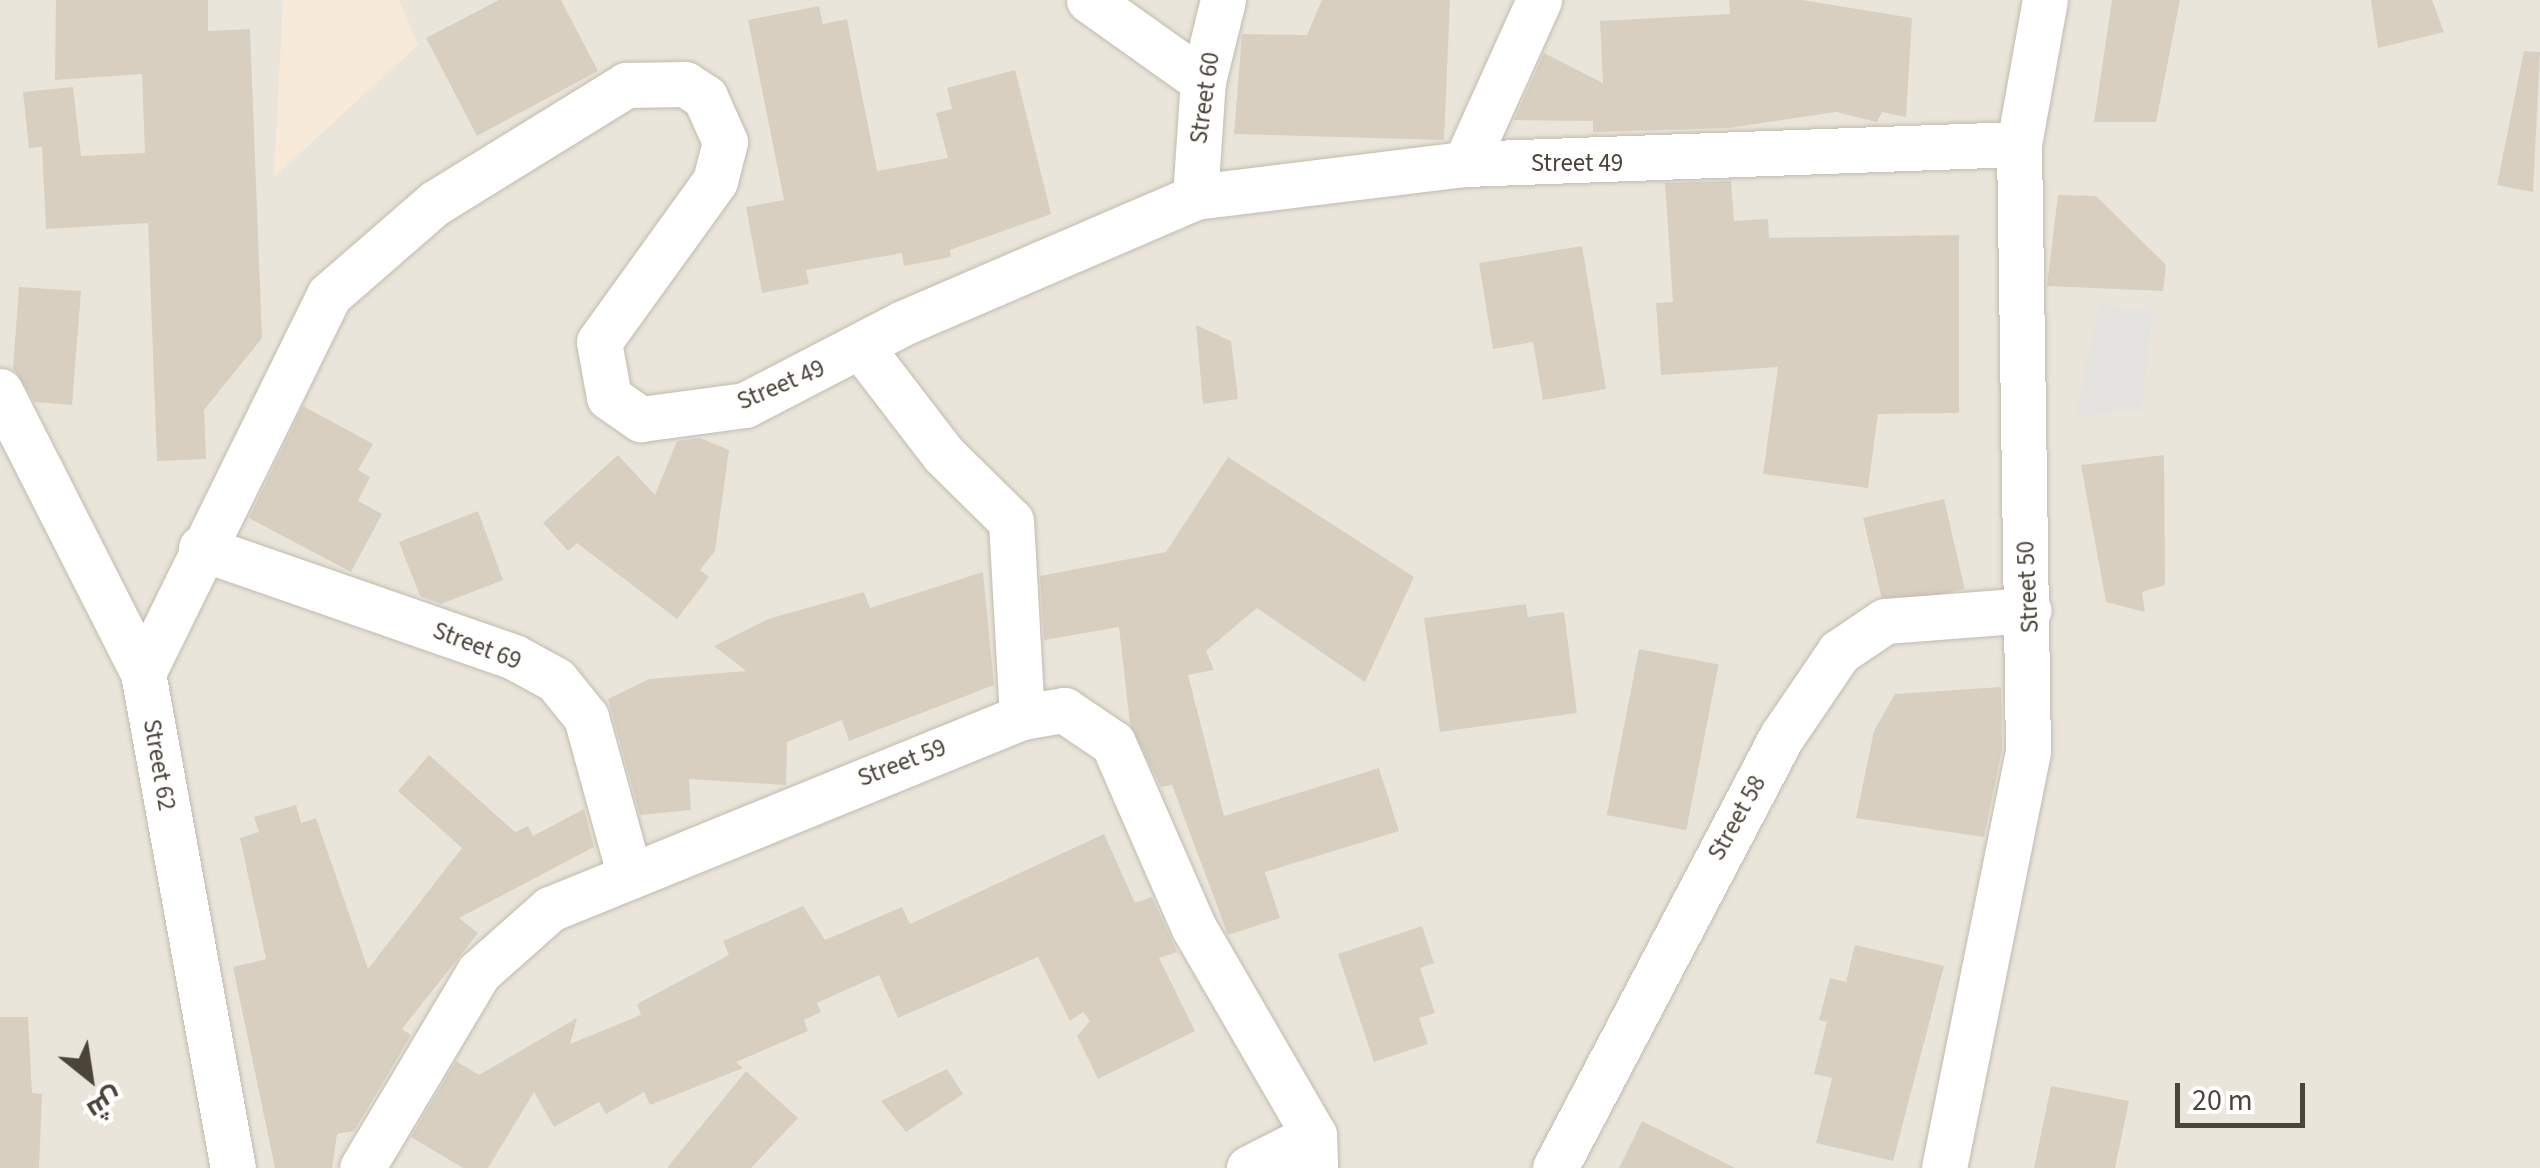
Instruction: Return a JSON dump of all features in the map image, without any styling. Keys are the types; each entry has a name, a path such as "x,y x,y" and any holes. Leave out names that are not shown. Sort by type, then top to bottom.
{"street":[{"path":"1090,0 1203,81"},
{"name":"Street 60","path":"1195,197 1203,81 1223,0"},
{"path":"1465,164 1539,0"},
{"name":"Street 50","path":"1944,1168 2028,752 2018,144 2045,0"},
{"name":"Street 49","path":"143,673 201,548 329,294 435,203 626,85 684,84 705,98 725,142 698,208 599,342 609,397 641,419 674,420 744,405 861,347 1195,197 1465,164 2018,144"},
{"path":"861,347 943,454 1011,521 1022,717"},
{"name":"Street 62","path":"0,391 143,673 233,1168"},
{"name":"Street 69","path":"201,548 514,657 556,680 586,718 628,870"},
{"name":"Street 58","path":"1555,1168 1782,736 1839,652 1885,621 2028,610"},
{"name":"Street 59","path":"362,1168 479,972 550,909 628,870 1022,717 1064,710 1113,744 1194,928 1314,1152"},
{"path":"1250,1168 1314,1152"}],"shaded area":[{"path":"0,0 2540,0 2540,1168 0,1168"},
{"path":"283,0 399,0 418,45 274,177"},
{"path":"2099,303 2152,312 2142,410 2076,417"}],"building":[{"path":"56,0 208,0 208,31 250,29 262,338 204,410 206,459 157,461 148,223 46,229 42,147 29,148 23,92 73,87 81,156 145,153 142,74 55,80"},
{"path":"499,0 561,0 598,71 477,136 426,38"},
{"path":"1322,0 1450,0 1444,140 1234,134 1242,34 1307,35"},
{"path":"1729,0 1802,0 1912,18 1906,117 1882,112 1877,122 1836,112 1728,128 1593,132 1593,121 1514,120 1544,53 1603,83 1600,21 1730,14"},
{"path":"2112,0 2180,0 2156,122 2094,122"},
{"path":"2371,0 2432,0 2444,32 2378,48"},
{"path":"819,6 823,24 847,19 877,171 948,158 936,113 952,109 947,88 1015,70 1051,214 950,250 951,257 904,266 902,253 806,270 809,284 762,293 746,207 784,200 748,20"},
{"path":"2524,51 2540,52 2533,192 2497,185"},
{"path":"1731,181 1734,221 1768,219 1769,238 1959,235 1959,413 1878,414 1868,488 1763,474 1778,367 1661,375 1656,303 1673,302 1665,183"},
{"path":"2058,195 2096,196 2166,265 2163,291 2047,286"},
{"path":"1582,246 1606,389 1543,400 1533,342 1493,349 1479,263"},
{"path":"19,287 81,291 72,405 35,402 13,368"},
{"path":"1196,325 1231,341 1238,399 1203,404"},
{"path":"303,406 373,444 358,470 370,477 358,501 382,514 351,572 249,518"},
{"path":"700,438 729,450 715,551 700,570 709,577 677,619 577,543 568,551 543,523 618,455 655,495 677,441"},
{"path":"2164,455 2165,585 2142,592 2145,612 2106,602 2081,465"},
{"path":"1228,457 1414,577 1365,682 1257,608 1206,651 1214,670 1188,675 1224,816 1379,768 1399,831 1265,872 1280,918 1228,935 1172,785 1161,787 1130,724 1119,627 1044,640 1040,576 1166,552"},
{"path":"1944,499 1965,589 1884,607 1863,518"},
{"path":"478,511 503,580 441,604 420,596 399,542"},
{"path":"983,572 994,685 849,741 842,720 787,742 786,785 689,779 691,810 640,815 608,699 649,679 746,671 714,646 768,619 864,592 870,608"},
{"path":"1526,604 1528,617 1564,612 1577,713 1440,732 1424,618"},
{"path":"1639,649 1719,664 1686,830 1607,815"},
{"path":"2001,687 2002,750 1984,837 1856,818 1874,731 1895,694"},
{"path":"429,755 515,832 528,826 533,836 584,809 594,847 459,918 478,933 402,1029 411,1035 354,1131 337,1134 332,1168 275,1168 233,967 266,959 240,838 259,832 254,817 296,805 301,823 316,818 368,969 462,848 398,791"},
{"path":"1104,834 1135,903 1152,897 1177,952 1159,958 1195,1031 1098,1079 1077,1036 1090,1021 1083,1012 1070,1021 1038,957 898,1018 879,975 817,1003 821,1012 804,1020 808,1031 736,1062 743,1068 650,1105 644,1092 606,1114 599,1102 554,1127 534,1092 488,1168 463,1168 411,1137 456,1061 479,1075 577,1018 570,1044 641,1015 637,1004 729,955 723,941 803,906 825,940 902,907 910,924"},
{"path":"1422,926 1434,963 1420,968 1435,1013 1419,1018 1428,1044 1374,1062 1338,954"},
{"path":"1855,945 1944,966 1893,1161 1816,1143 1832,1078 1814,1074 1827,1022 1819,1020 1830,978 1846,982"},
{"path":"0,1017 28,1017 32,1093 42,1094 39,1168 0,1168"},
{"path":"947,1069 963,1094 906,1132 881,1101"},
{"path":"746,1071 798,1118 751,1168 667,1168"},
{"path":"2051,1086 2129,1101 2115,1168 2034,1168"},
{"path":"1642,1121 1735,1168 1619,1168"}]}
